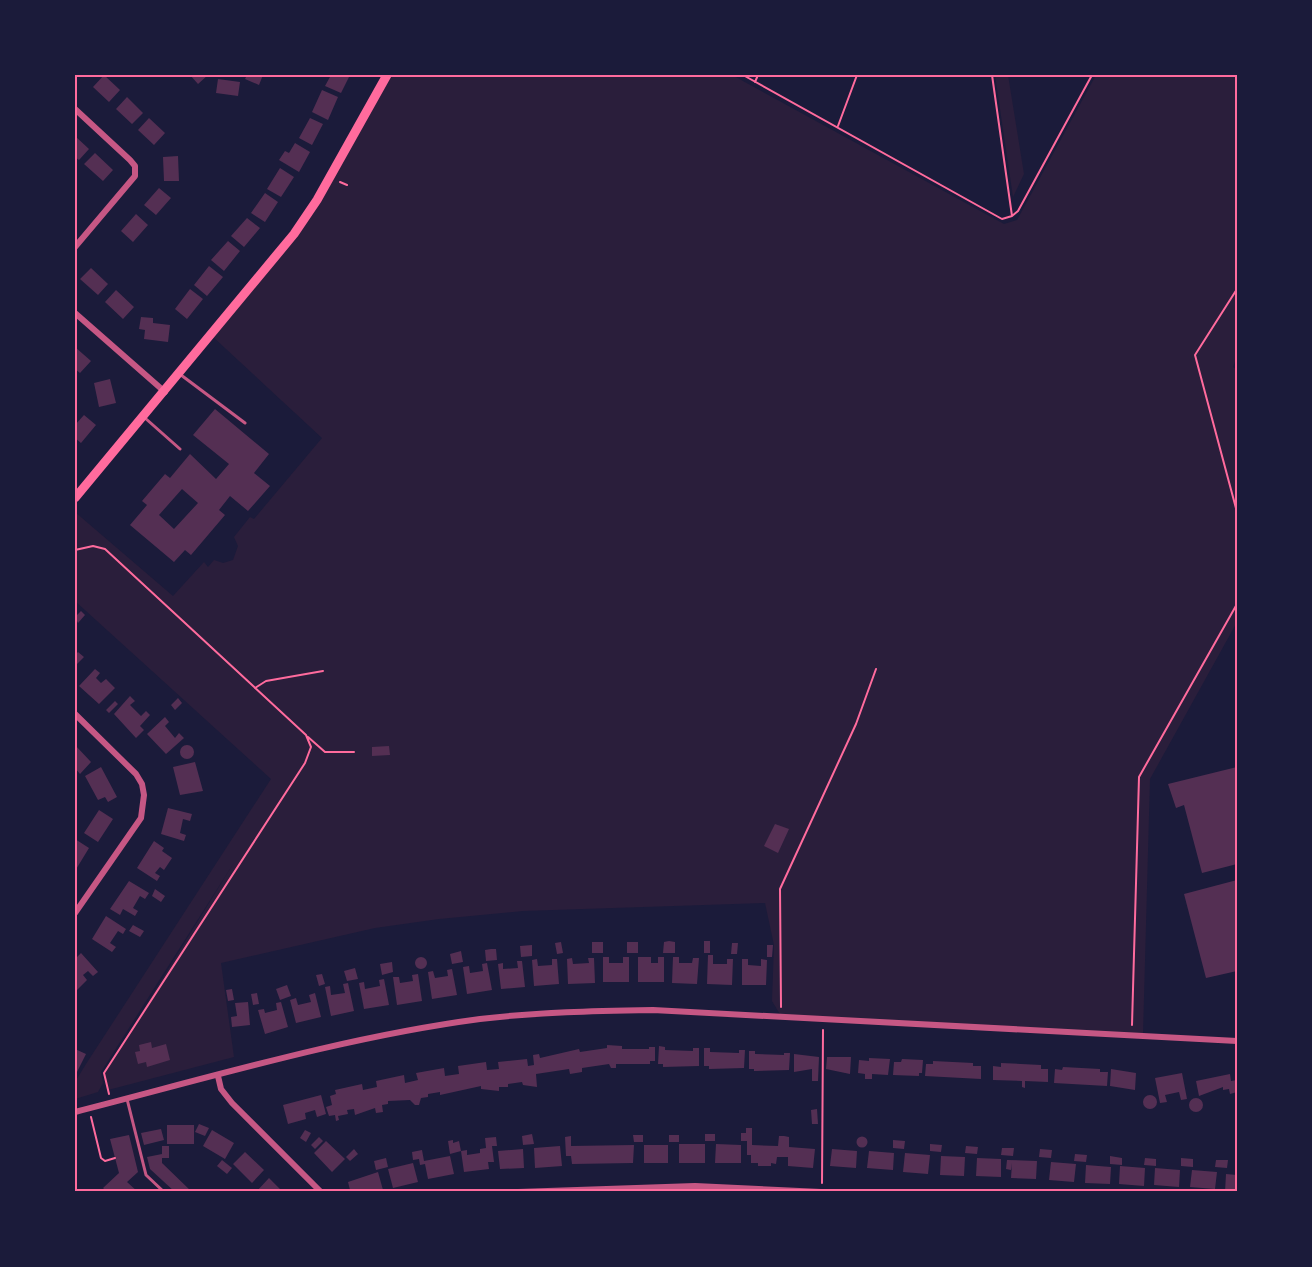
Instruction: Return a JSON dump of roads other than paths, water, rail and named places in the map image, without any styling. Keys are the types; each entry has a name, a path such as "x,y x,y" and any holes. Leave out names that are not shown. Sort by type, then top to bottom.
{"main road":[{"path":"75,498 294,234 317,200 387,75"}],"street":[{"path":"75,109 130,160 135,166 135,176 75,247"},
{"path":"75,313 165,392"},
{"path":"75,714 136,774 142,784 144,795 141,818 75,913"},
{"path":"75,1112 422,1028 559,1011 653,1010 1237,1041"},
{"path":"218,1076 222,1089 232,1103 321,1192"},
{"path":"518,1192 695,1186 819,1192"}],"lane":[{"path":"180,374 245,423"},
{"path":"143,417 180,449"},
{"path":"127,1099 146,1175 164,1192"}]}
